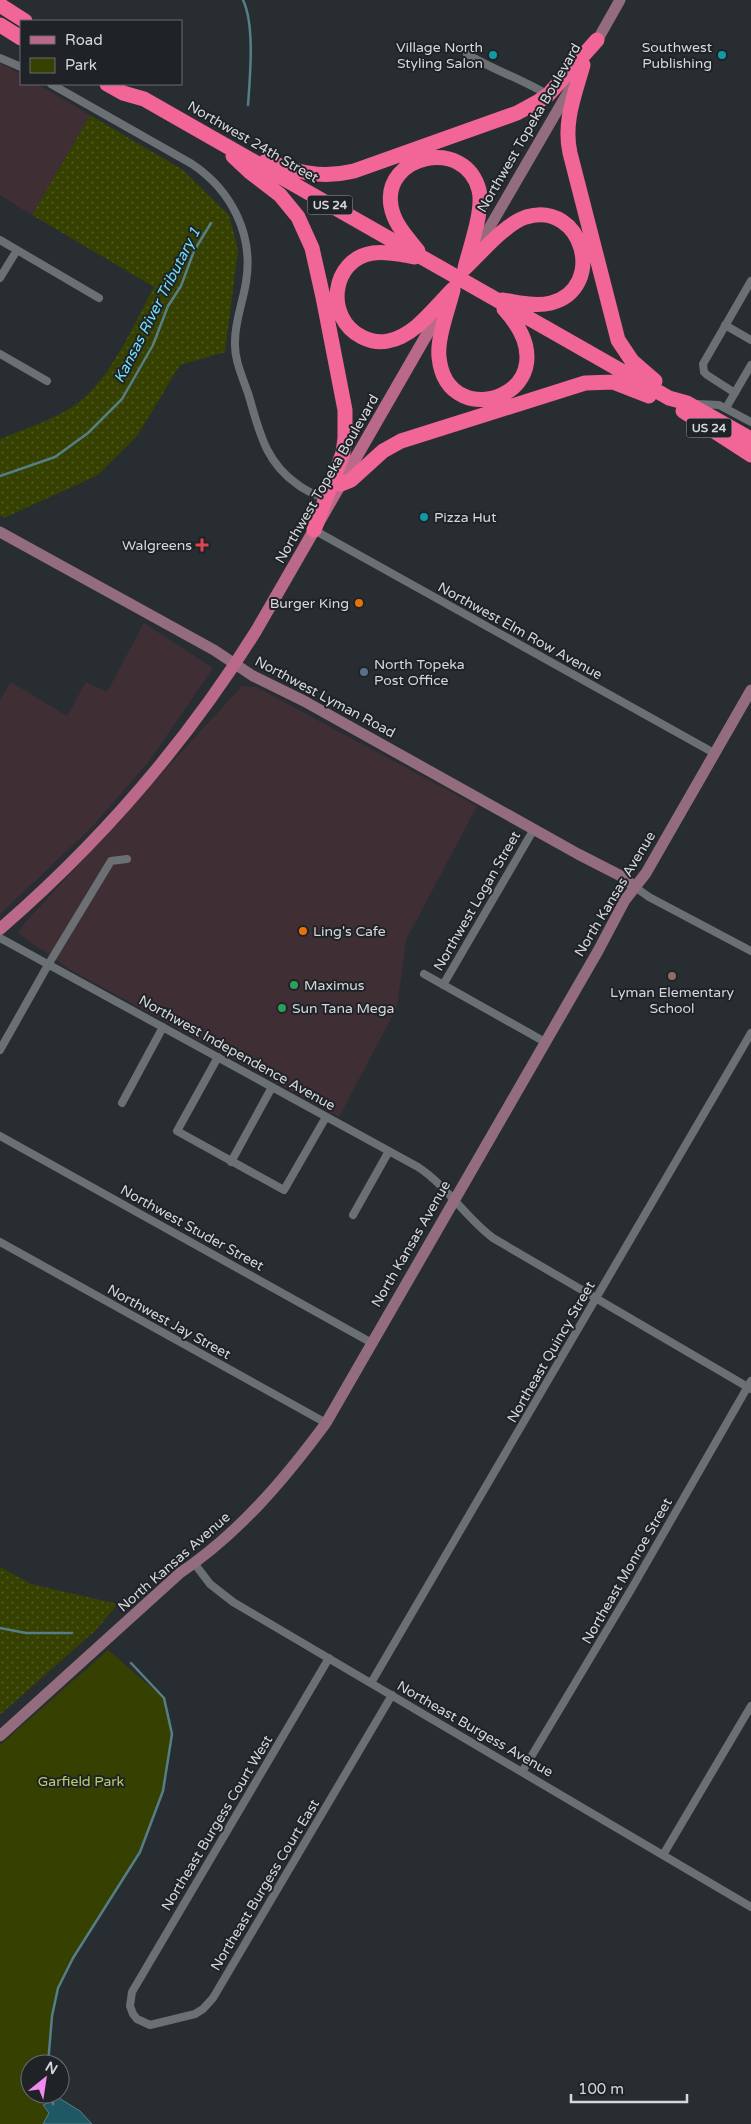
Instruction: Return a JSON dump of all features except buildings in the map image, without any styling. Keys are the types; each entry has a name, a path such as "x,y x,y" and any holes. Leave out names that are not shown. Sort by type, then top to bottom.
{"highway":[{"path":"0,5 23,20"},
{"path":"0,25 20,37"},
{"path":"0,33 20,37"},
{"path":"236,152 304,173 329,176 354,171 517,113 548,94 597,40"},
{"path":"584,65 568,117 568,143 613,326 618,340 632,361 683,406"},
{"name":"Northwest 24th Street","path":"109,85 144,99"},
{"name":"Northwest 24th Street","path":"127,85 144,99 424,258"},
{"path":"218,141 250,172 280,195 303,226 312,248 323,297 345,419 343,453 328,501 314,530"},
{"path":"424,258 396,221 390,204 391,195 397,179 406,168 419,160 440,157 450,159 466,168 479,190 480,208 465,268"},
{"path":"465,268 510,226 526,218 536,216 557,219 566,224 578,237 582,247 583,263 579,278 569,293 560,300 540,305 495,299"},
{"path":"424,258 373,253 361,257 350,266 340,281 336,303 341,318 351,330 367,339 389,341 411,331 453,289"},
{"name":"US 24","path":"424,258 683,406 751,439"},
{"path":"453,289 438,357 442,372 450,385 457,392 471,398 486,400 501,396 514,388 521,380 524,371 526,350 521,330 495,299"},
{"path":"341,484 351,480 383,450 401,441 585,383 602,381 622,384 683,406"},
{"name":"US 24","path":"683,406 751,454"}],"main road":[{"name":"Northwest Topeka Boulevard","path":"328,501 341,484 620,0"},
{"name":"Northwest Topeka Boulevard","path":"0,929 82,851 124,806 169,752 256,631 314,530"},
{"name":"Northwest Lyman Road","path":"0,532 214,650 253,676 304,701 621,876 635,887"},
{"name":"North Kansas Avenue","path":"0,1736 180,1573 208,1554 249,1517 287,1475 326,1423 546,1042 625,900 646,873 751,690"}],"street":[{"path":"467,54 548,94"},
{"path":"0,58 20,67"},
{"path":"53,85 192,164 211,179 227,197 239,219 247,252 246,281 236,327 235,350 266,449 277,466 298,486 328,501"},
{"path":"0,240 99,298"},
{"path":"0,278 17,250"},
{"path":"735,393 707,375 702,368 704,361 751,281"},
{"path":"725,325 751,340"},
{"path":"0,354 48,381"},
{"path":"726,408 751,365"},
{"path":"683,406 719,406 751,422"},
{"name":"Northwest Elm Row Avenue","path":"314,530 714,753"},
{"name":"Northwest Logan Street","path":"443,985 534,829"},
{"path":"0,1050 48,965 111,861 127,859"},
{"path":"635,887 649,897 751,951"},
{"name":"Northwest Independence Avenue","path":"0,938 426,1173 478,1226 493,1238 750,1386"},
{"path":"424,974 546,1042"},
{"path":"122,1104 162,1027"},
{"name":"Northeast Quincy Street","path":"371,1683 751,1033"},
{"path":"218,1057 177,1131 231,1162 284,1190 326,1117"},
{"path":"231,1162 272,1087"},
{"name":"Northwest Studer Street","path":"0,1136 372,1343"},
{"path":"353,1215 389,1151"},
{"name":"Northwest Jay Street","path":"0,1242 326,1423"},
{"name":"Northeast Monroe Street","path":"522,1772 750,1386"},
{"name":"Northeast Burgess Avenue","path":"194,1563 210,1584 222,1595 751,1907"},
{"name":"Northeast Burgess Court West","path":"130,2002 132,1992 329,1658"},
{"name":"Northeast Burgess Court East","path":"130,2002 133,2014 137,2019 150,2025 195,2014 214,1998 392,1695"},
{"path":"663,1855 751,1706"}],"shaded area":[{"path":"0,63 20,73 20,85 39,85 90,115 32,215 0,195"},
{"path":"144,623 213,668 150,760 91,828 0,914 0,700 11,682 67,716 86,682 107,692"},
{"path":"242,686 256,687 477,806 406,940 397,1007 339,1117 69,969 18,933 24,924"}],"green space":[{"path":"90,115 183,170 229,215 238,250 225,352 180,365 137,436 98,475 4,518 0,515 0,439 41,423 71,408 91,392 102,379 121,349 154,287 32,215"},
{"path":"0,1567 31,1584 118,1604 96,1630 0,1715"},
{"name":"Garfield Park","path":"108,1650 164,1698 172,1734 163,1791 140,1852 73,1958 58,1988 52,2016 49,2054 20,2054 20,2104 53,2104 62,2124 0,2124 0,1745"}],"water":[{"path":"69,2104 80,2111 92,2124 43,2124 49,2113 43,2105"}],"waterway":[{"name":"Kansas River Tributary 1","path":"243,0 247,11 250,37 248,105"},
{"name":"Kansas River Tributary 1","path":"0,476 55,457 88,433 122,399 153,345 168,306 181,286 194,251 211,223"},
{"path":"0,1628 26,1633 72,1633"},
{"name":"Kansas River Tributary 1","path":"49,2054 52,2016 58,1988 73,1958 140,1852 163,1791 172,1734 164,1698 131,1663"}],"place":[{"name":"Village North Styling Salon","path":"493,55"},
{"name":"Southwest Publishing","path":"722,55"},
{"name":"Pizza Hut","path":"424,517"},
{"name":"Walgreens","path":"202,545"},
{"name":"Burger King","path":"359,603"},
{"name":"North Topeka Post Office","path":"364,672"},
{"name":"Ling's Cafe","path":"303,931"},
{"name":"Lyman Elementary School","path":"672,976"},
{"name":"Maximus","path":"294,985"},
{"name":"Sun Tana Mega","path":"282,1008"}]}
